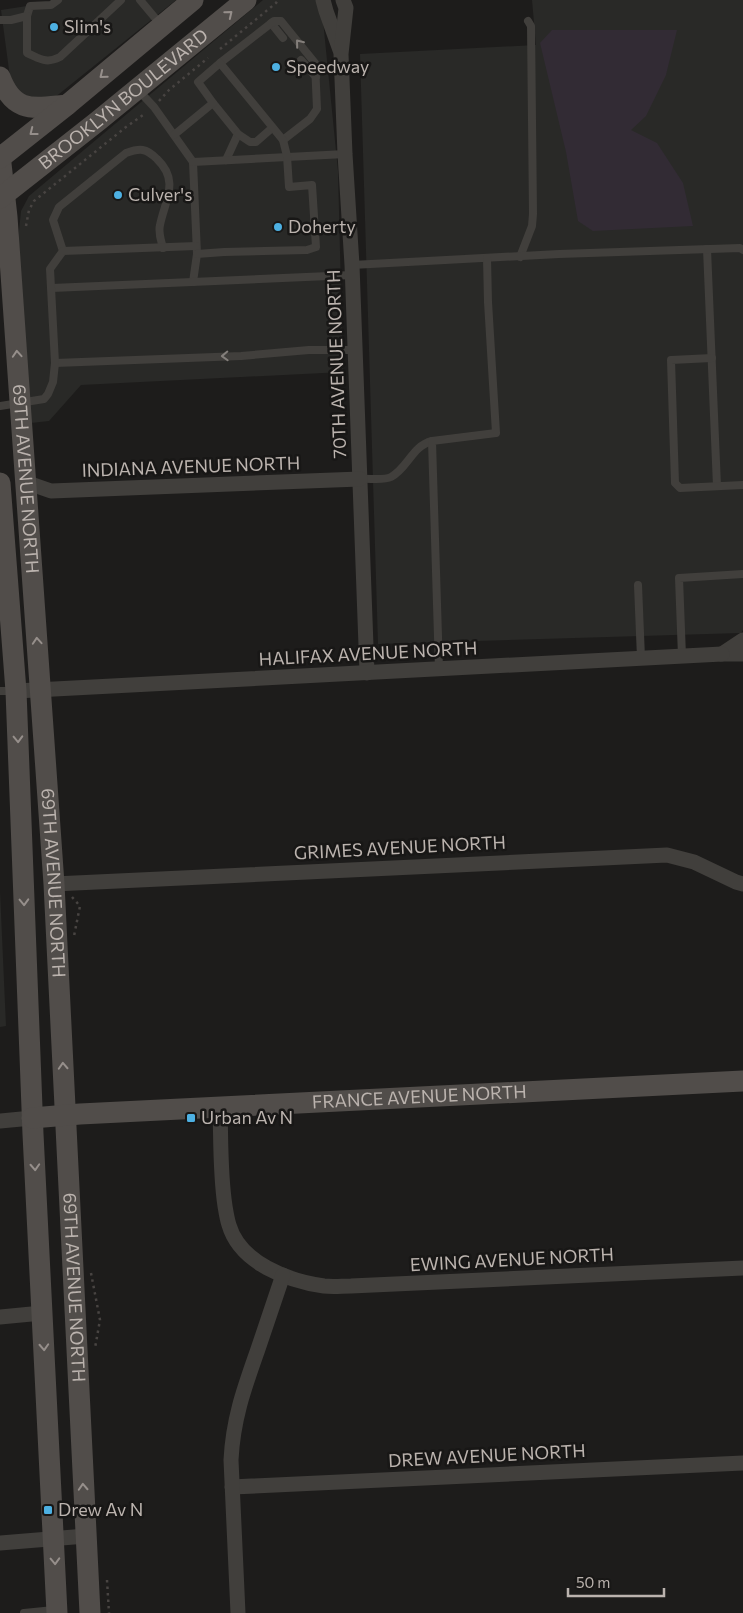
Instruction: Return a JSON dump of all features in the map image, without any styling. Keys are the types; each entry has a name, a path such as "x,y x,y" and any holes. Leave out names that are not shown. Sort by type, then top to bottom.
{"street":[{"name":"BROOKLYN BOULEVARD","path":"0,157 193,0"},
{"name":"BROOKLYN BOULEVARD","path":"2,196 138,89 246,0"},
{"name":"70TH AVENUE NORTH","path":"323,0 341,54"},
{"name":"70TH AVENUE NORTH","path":"344,0 346,8 341,54 352,270 367,673"},
{"path":"0,77 12,100 24,106 37,108 66,105"},
{"name":"69TH AVENUE NORTH","path":"0,157 10,404 26,482 54,884 90,1613"},
{"name":"INDIANA AVENUE NORTH","path":"26,482 51,491 360,478"},
{"name":"69TH AVENUE NORTH","path":"0,483 8,691 57,1611"},
{"path":"722,654 743,640"},
{"name":"HALIFAX AVENUE NORTH","path":"8,691 743,654"},
{"name":"GRIMES AVENUE NORTH","path":"54,884 666,855 694,862 743,884"},
{"name":"FRANCE AVENUE NORTH","path":"32,1118 743,1081"},
{"name":"EWING AVENUE NORTH","path":"220,1107 223,1191 229,1226 238,1244 252,1259 283,1275 325,1286 351,1286 743,1268"},
{"path":"0,1121 32,1118"},
{"path":"238,1613 231,1460 232,1436 236,1414 283,1275"},
{"path":"0,1317 42,1313"},
{"name":"DREW AVENUE NORTH","path":"232,1487 743,1463"},
{"path":"0,1543 54,1537 86,1536"}],"lane":[{"path":"58,0 51,5 30,6 27,16 28,53 51,62 60,57 121,0"},
{"path":"140,0 162,26"},
{"path":"0,20 12,20 27,16"},
{"path":"272,128 256,142 250,142 198,82 271,23 281,21 315,64 317,109 310,119 283,140"},
{"path":"520,257 532,226 533,214 531,26 528,21"},
{"path":"271,23 283,38"},
{"path":"301,60 316,78"},
{"path":"63,251 163,248 224,252 307,250 316,247 312,186 289,187 287,156 283,140 257,115 230,82 220,63"},
{"path":"138,89 154,107 193,162 196,250 193,282"},
{"path":"174,135 212,99"},
{"path":"226,160 239,131"},
{"path":"63,251 53,220 59,207 126,153 138,149 151,153 162,164 169,179 170,194 160,226 163,248"},
{"path":"193,162 345,154"},
{"path":"52,288 193,282 487,258 707,249 740,248 743,250"},
{"path":"707,249 717,486"},
{"path":"10,404 44,399 53,382 55,362 50,269 63,251"},
{"path":"360,478 390,478 398,472 416,449 426,442 496,433 487,258"},
{"path":"55,362 241,356 309,350 355,350"},
{"path":"712,358 671,360 675,484 680,488 743,485"},
{"path":"432,441 439,669"},
{"path":"682,656 679,578 743,574"},
{"path":"638,585 641,658"},
{"path":"24,1613 57,1611"}],"path":[{"path":"217,51 278,0"},
{"path":"169,90 210,57"}],"shaded area":[{"path":"55,0 176,0 54,98 29,102 11,85 1,10 53,2"},
{"path":"263,0 321,0 338,171 343,372 81,385 49,421 31,423 18,241 21,211 29,196"},
{"path":"532,0 743,0 743,630 741,633 378,644 360,54 536,45"},
{"path":"552,30 677,30 666,75 646,116 631,130 657,143 683,183 693,226 593,231 578,221 566,152 540,43"},
{"path":"0,891 6,1026 0,1027"}],"place":[{"name":"Slim's","path":"54,27"},
{"name":"Speedway","path":"276,67"},
{"name":"Culver's","path":"118,195"},
{"name":"Doherty","path":"278,227"},
{"name":"Urban Av N","path":"191,1118"},
{"name":"Drew Av N","path":"48,1510"}]}
